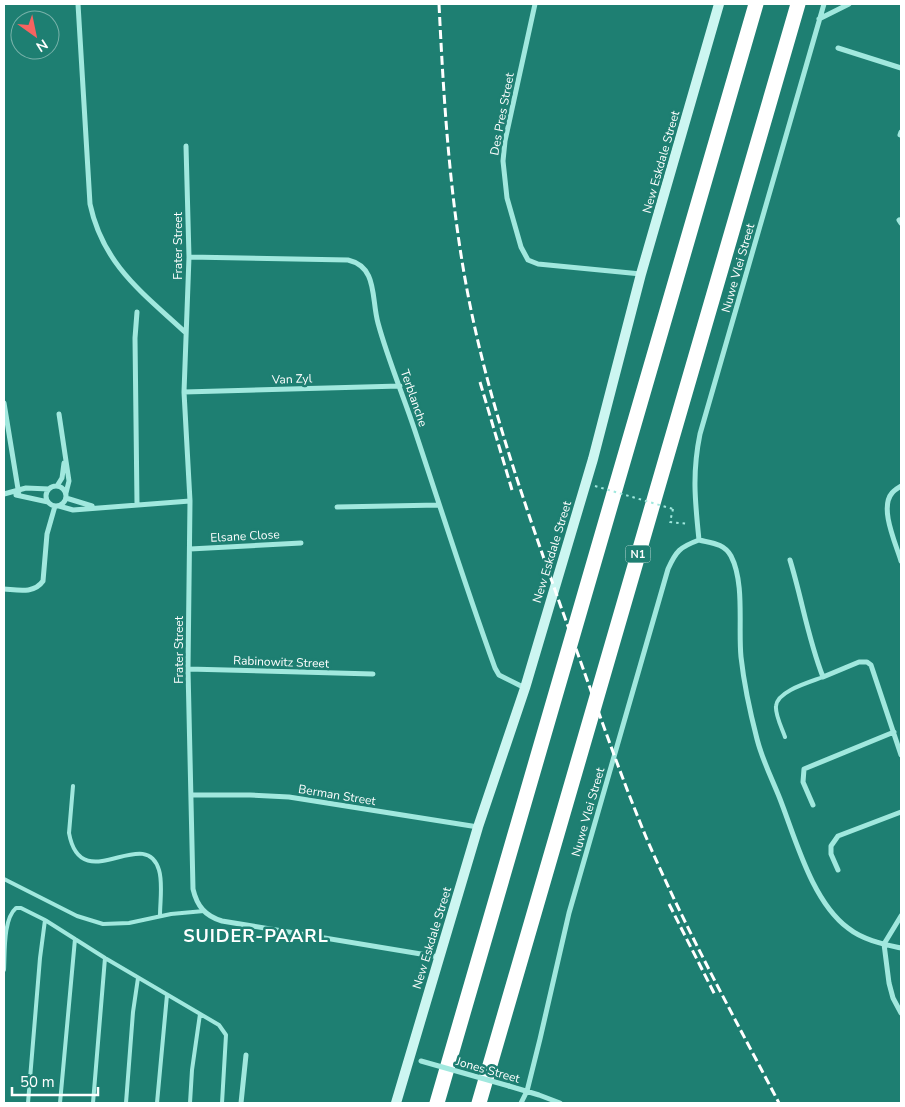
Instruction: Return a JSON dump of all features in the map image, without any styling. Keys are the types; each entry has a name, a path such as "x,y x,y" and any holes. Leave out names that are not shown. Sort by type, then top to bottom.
{"highway":[{"path":"437,1103 756,4"},
{"name":"N1","path":"479,1103 798,4"},
{"path":"736,218 807,4"}],"street":[{"path":"78,4 90,204 93,220 115,264 186,333"},
{"name":"Des Pres Street","path":"535,4 505,140 503,161 507,198 521,247 528,260 538,264 642,274"},
{"name":"New Eskdale Street","path":"396,1103 478,827 525,688 593,458 642,274 719,4"},
{"name":"Nuwe Vlei Street","path":"521,1103 527,1091 569,913 668,569 677,552 684,546 698,540 694,481 695,459 700,434 824,4"},
{"path":"819,19 849,4"},
{"path":"838,48 901,68"},
{"name":"Frater Street","path":"186,146 189,257 184,392 190,501 188,669 192,888 194,896 204,911"},
{"name":"Terblanche","path":"189,257 348,260 364,267 369,275 379,327 495,668 500,675 525,688"},
{"path":"137,312 134,338 137,504"},
{"name":"Van Zyl","path":"184,392 400,386"},
{"path":"4,403 18,493"},
{"path":"4,589 32,590 43,581 47,534 57,506 64,503 70,481 65,460 59,414"},
{"path":"6,494 18,493 33,487 49,489 57,486 62,478 65,460"},
{"path":"57,486 63,488 66,496 94,507"},
{"path":"901,486 888,499 886,512 901,561"},
{"path":"48,502 46,497 49,489"},
{"path":"18,493 73,510 190,501"},
{"path":"337,507 439,505"},
{"path":"698,540 721,545 730,554 736,568 740,609 741,656 757,741 807,869 827,906 848,928 864,937 901,948"},
{"name":"Elsane Close","path":"190,548 301,543"},
{"path":"790,560 802,602 809,637 822,677 860,662 867,662 873,669 901,755"},
{"name":"Rabinowitz Street","path":"188,669 373,674"},
{"path":"812,805 803,782 804,769 894,732"},
{"name":"Berman Street","path":"191,795 289,797 478,827"},
{"path":"838,870 831,846 838,836 901,812"},
{"path":"204,911 213,918 222,920 439,957"},
{"path":"901,916 884,944 889,983 893,998 901,1013"},
{"path":"241,1103 246,1055"},
{"name":"Jones Street","path":"409,1058 527,1091 560,1103"}],"lane":[{"path":"785,737 776,708 779,698 786,692 822,677"},
{"path":"73,786 69,833 77,855 82,860 92,862 135,854 148,856 155,863 159,872 160,916"},
{"path":"4,879 77,916 103,924 129,923 160,916 204,911"},
{"path":"4,970 8,920 11,912 19,908 45,920 200,1014 221,1027 226,1033 222,1103"},
{"path":"28,1103 45,920"},
{"path":"60,1103 74,939"},
{"path":"93,1103 105,958"},
{"path":"126,1103 133,1012 138,978"},
{"path":"157,1103 167,995"},
{"path":"190,1103 192,1070 200,1014"}],"path":[{"path":"595,486 673,509 670,522 689,524"}],"railway":[{"path":"439,4 443,80 457,230 479,344 510,458 602,723 646,837 693,938 779,1103"},
{"path":"480,382 512,490"},
{"path":"669,904 715,995"}],"district":[{"name":"SUIDER-PAARL","path":"256,936"}]}
